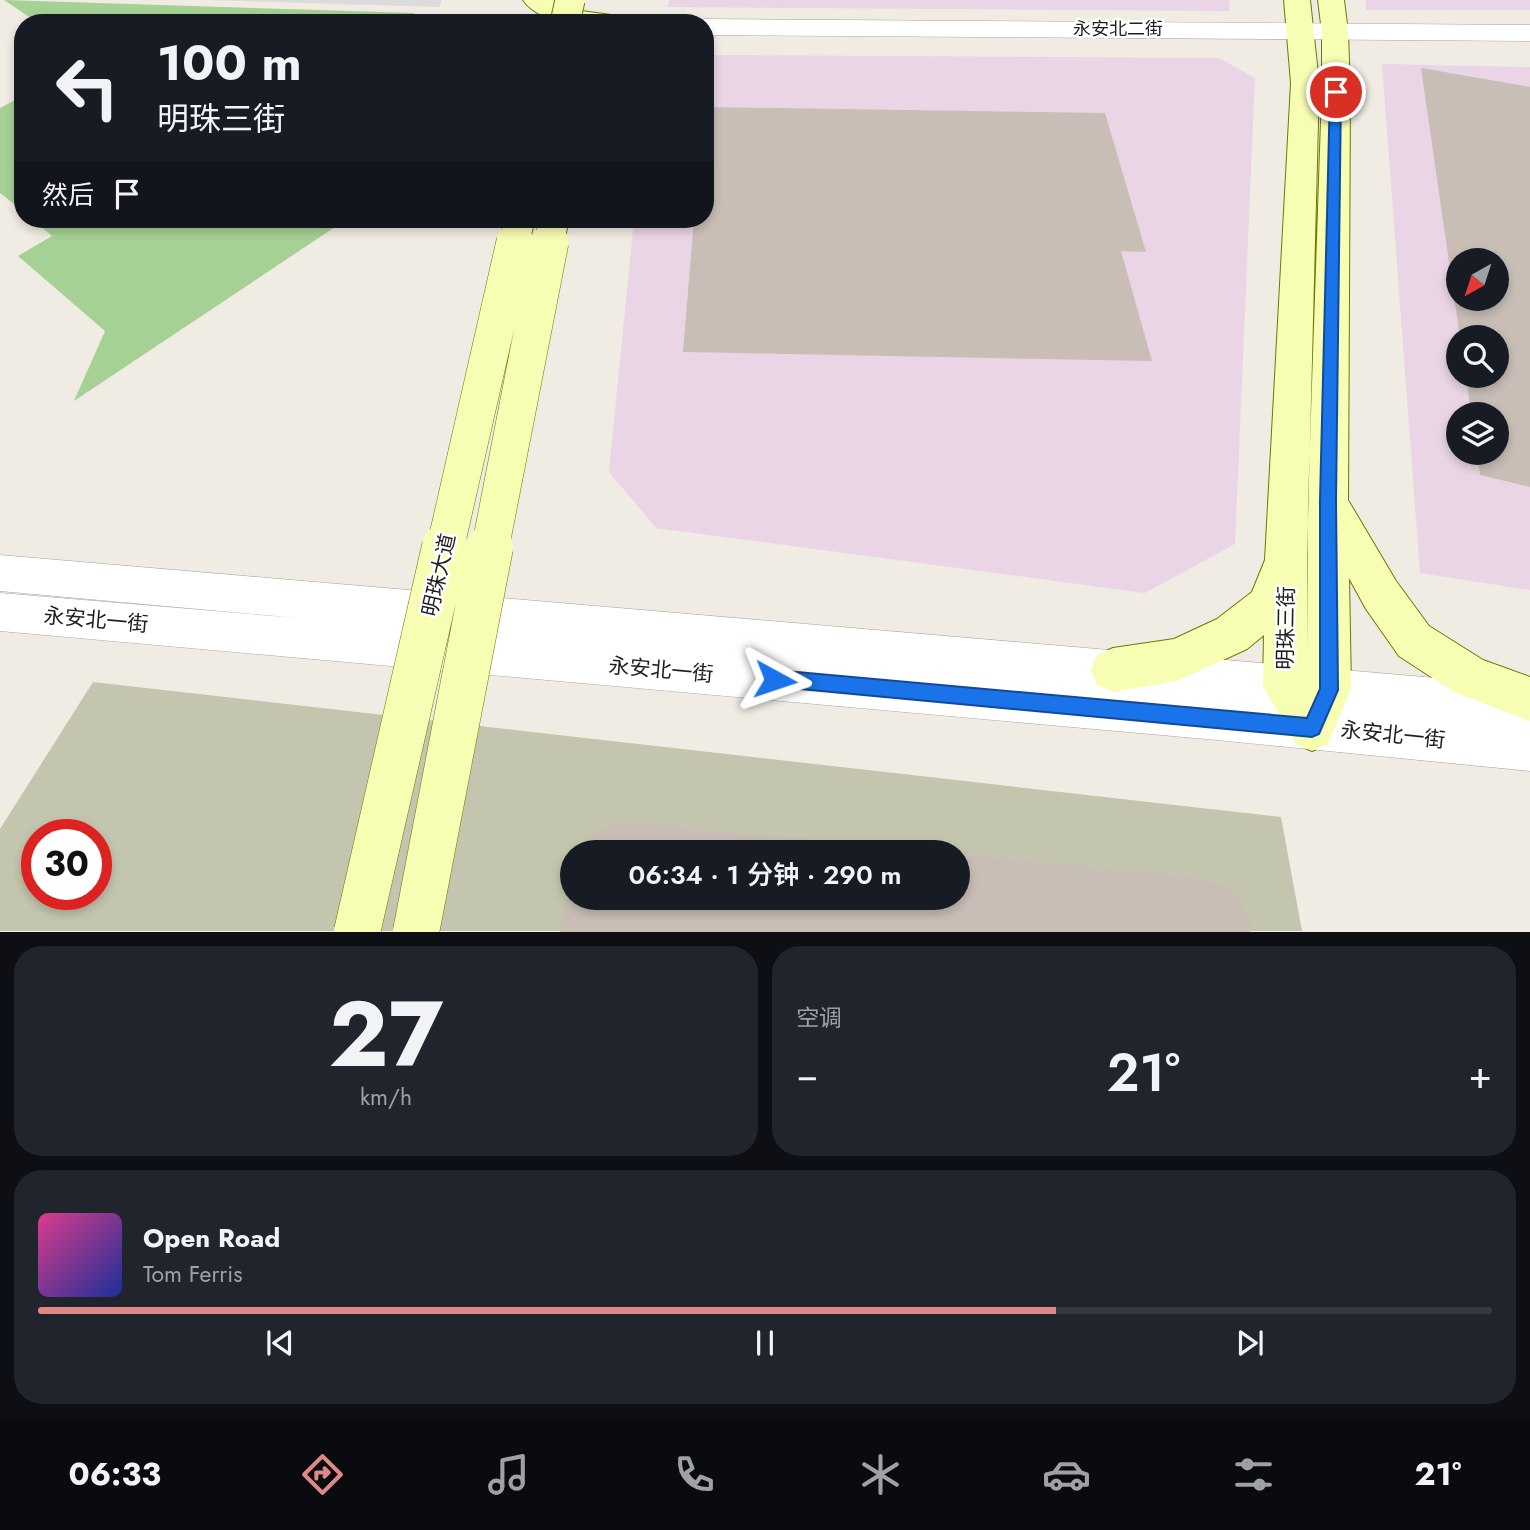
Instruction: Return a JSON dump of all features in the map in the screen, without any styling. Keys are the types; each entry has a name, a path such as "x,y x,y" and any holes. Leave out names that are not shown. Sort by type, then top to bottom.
{"street":[{"path":"536,0 562,14"},
{"path":"611,0 631,14"},
{"name":"永安北二街","path":"714,27 1316,15 1530,33"},
{"name":"明珠三街","path":"1312,728 1329,690 1328,501 1316,15"},
{"name":"明珠三街","path":"1312,728 1285,685 1286,558 1305,83 1316,15"},
{"name":"明珠大道","path":"357,932 518,228"},
{"name":"明珠大道","path":"416,932 552,228"},
{"path":"1328,501 1381,595 1414,641 1471,677 1530,699"},
{"path":"1113,670 1177,660 1232,634 1267,606 1286,558"},
{"name":"永安北一街","path":"0,573 1530,708"},
{"name":"永安北一街","path":"0,612 1530,749"}],"shaded area":[{"path":"206,0 442,0 439,7"},
{"path":"669,0 1230,0 1229,11 668,7"},
{"path":"1366,0 1530,0 1530,10 1366,10"},
{"path":"714,55 1219,58 1255,78 1235,544 1145,593 656,528 609,472 633,228 714,228"},
{"path":"1382,64 1530,67 1530,590 1420,573"},
{"path":"93,682 1281,817 1302,931 0,931 0,829"}],"green space":[{"path":"4,0 415,14 25,14"},
{"path":"14,101 14,204 0,193 0,108"},
{"path":"43,228 334,228 74,401 105,331 18,256 52,236"}],"building":[{"path":"1421,68 1530,87 1530,487 1480,475 1479,465 1509,465 1509,402 1469,402 1468,388 1509,388 1509,325 1458,325 1456,312 1509,311 1509,248 1447,248"},
{"path":"714,107 1105,113 1146,252 1121,251 1152,361 683,352 693,228 714,228"},
{"path":"614,821 813,840 590,840"},
{"path":"970,855 1200,878 1222,886 1237,897 1250,918 1250,932 560,932 564,910 970,910"}],"route":[{"path":"775,680 1312,728 1329,690 1328,501 1336,92"}]}
